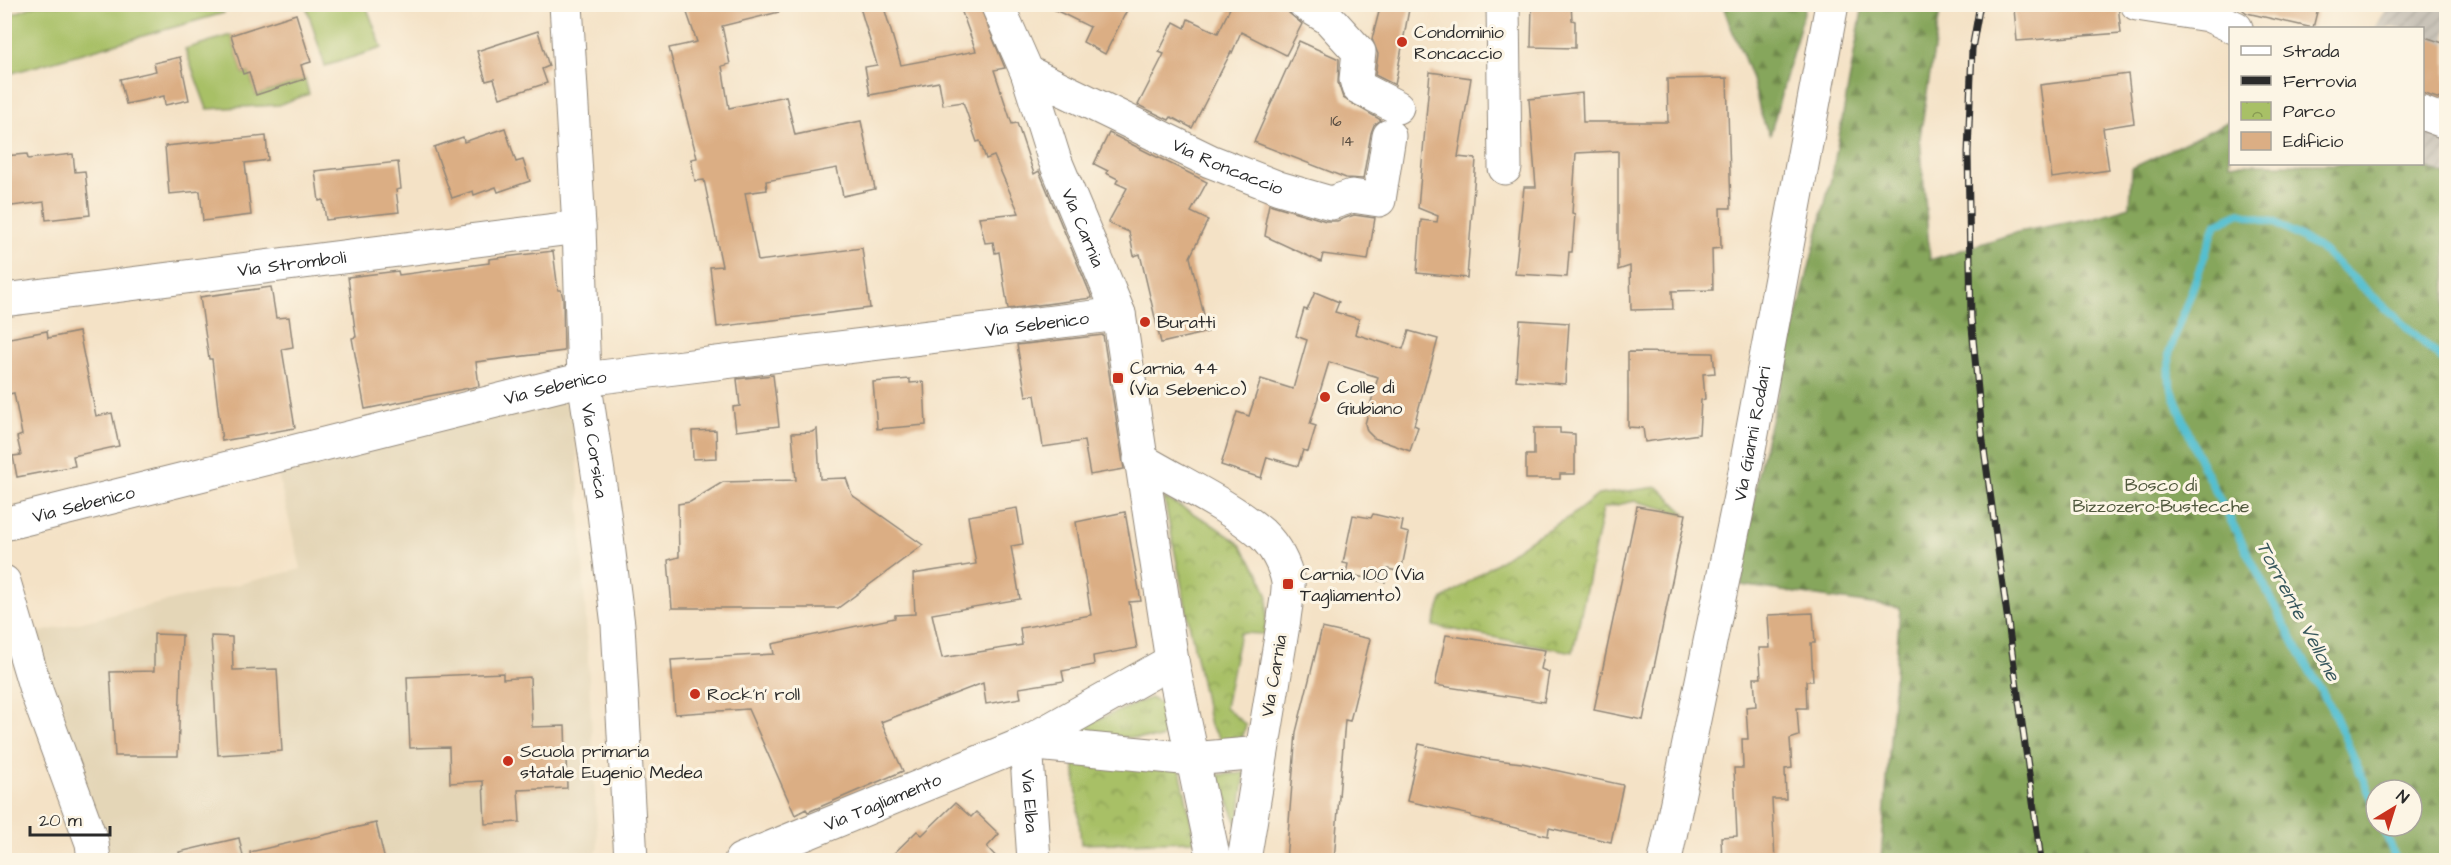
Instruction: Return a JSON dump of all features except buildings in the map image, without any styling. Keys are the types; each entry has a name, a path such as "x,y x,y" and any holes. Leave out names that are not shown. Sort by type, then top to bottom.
{"street":[{"name":"Via Corsica","path":"566,4 579,227 584,379 618,625 631,861"},
{"name":"Via Carnia","path":"997,4 1027,72 1054,158 1119,314 1172,661 1214,861"},
{"name":"Via Roncaccio","path":"1027,72 1210,161 1279,188 1331,203 1352,196 1379,200 1393,122 1358,87 1356,79 1359,52 1328,18 1305,4"},
{"path":"1503,4 1505,168"},
{"name":"Via Gianni Rodari","path":"1665,861 1743,482 1832,4"},
{"path":"2137,4 2208,15 2234,27"},
{"path":"2424,114 2446,122"},
{"name":"Via Stromboli","path":"4,300 579,227"},
{"name":"Via Sebenico","path":"4,524 584,379 1119,314"},
{"name":"Via Carnia","path":"1140,459 1263,535 1278,554 1285,570 1288,584 1284,619 1244,861"},
{"path":"4,582 37,693 92,843 94,861"},
{"name":"Via Tagliamento","path":"741,861 794,850 1026,743 1172,661"},
{"name":"Via Tagliamento","path":"1026,743 1192,759"},
{"name":"Via Elba","path":"1026,743 1034,861"},
{"path":"1192,759 1261,753"}],"shaded area":[{"path":"2389,5 2446,5 2446,175 2418,165 2424,165 2424,27 2376,27"},
{"path":"557,397 575,413 598,849 592,860 111,860 33,634 301,569 276,467"}],"green space":[{"path":"219,4 224,13 5,75 5,17 36,5"},
{"path":"306,5 366,5 382,48 325,66"},
{"path":"1723,5 1806,5 1770,135 1763,120 1747,65"},
{"name":"Bosco di Bizzozero-Bustecche","path":"1863,5 1941,5 1920,137 1930,260 2018,232 2093,218 2130,207 2132,168 2229,121 2229,165 2418,165 2446,175 2446,860 1881,860 1900,608 1741,585 1758,473 1832,175"},
{"path":"231,35 243,74 249,72 256,95 305,79 309,94 278,105 207,109 185,49"},
{"path":"1658,487 1686,514 1635,501 1603,508 1573,652 1433,626 1442,600 1533,538 1571,516 1598,495"},
{"path":"1164,498 1207,521 1239,543 1259,573 1268,597 1265,634 1240,633 1225,707 1246,725 1242,739 1224,743 1210,726"},
{"path":"1150,698 1166,706 1172,723 1161,739 1063,734"},
{"path":"1074,760 1180,769 1195,841 1081,844"},
{"path":"1245,773 1238,826 1218,775"}],"waterway":[{"name":"Torrente Vellone","path":"2364,781 2333,711 2294,643 2199,459 2170,385 2169,353 2216,224 2240,213 2274,222 2322,250 2446,363"},
{"name":"Torrente Vellone","path":"2388,838 2396,860"}],"railway":[{"path":"1980,4 1972,49 1968,153 1971,317 1983,442 2041,860"}],"place":[{"name":"Condominio Roncaccio","path":"1402,42"},
{"name":"Buratti","path":"1145,322"},
{"name":"Carnia, 44 (Via Sebenico)","path":"1118,378"},
{"name":"Colle di Giubiano","path":"1325,397"},
{"name":"Carnia, 100 (Via Tagliamento)","path":"1288,584"},
{"name":"Rock'n' roll","path":"695,694"},
{"name":"Scuola primaria statale Eugenio Medea","path":"508,761"}]}
